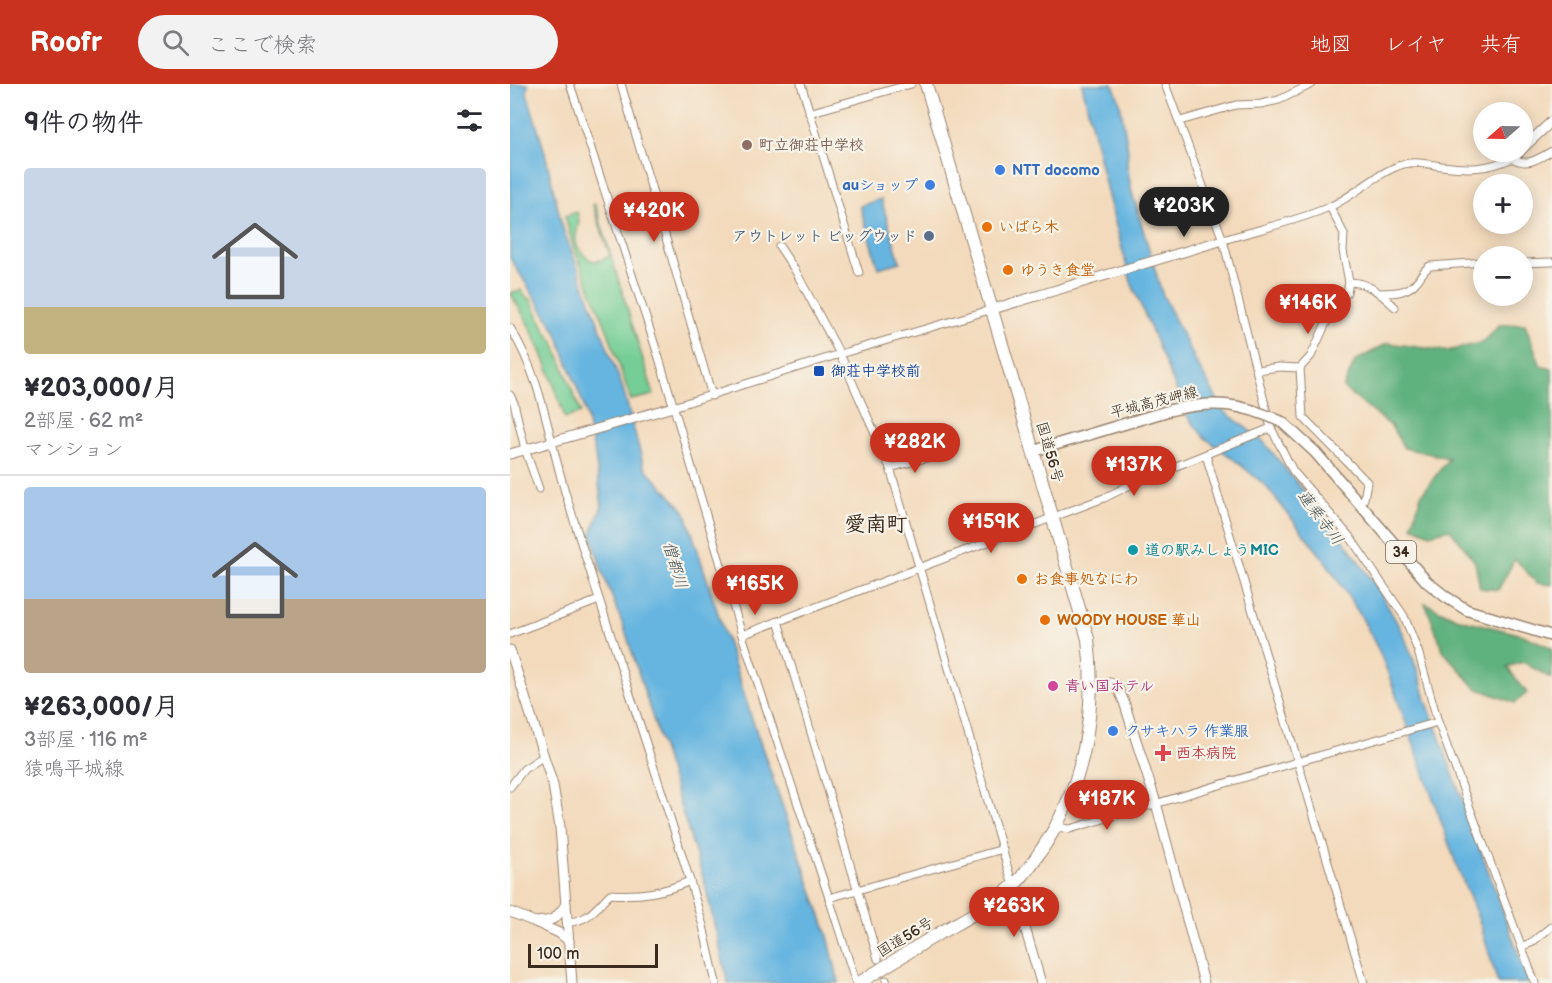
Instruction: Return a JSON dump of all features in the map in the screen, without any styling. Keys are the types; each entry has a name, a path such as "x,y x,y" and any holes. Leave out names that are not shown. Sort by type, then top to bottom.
{"highway":[{"name":"国道56号","path":"858,983 977,912 1013,886 1029,868 1057,827 1084,756 1092,689 1088,639 926,84"}],"main road":[{"name":"平城高茂岬線","path":"1034,451 1194,405 1215,403 1237,405 1258,411 1282,423 1315,452 1427,582 1446,597 1467,610 1552,636"}],"street":[{"path":"570,84 742,636 858,983"},
{"path":"621,84 712,396"},
{"path":"801,84 859,273"},
{"path":"809,113 911,84"},
{"path":"1165,84 1223,240 1271,428 1293,471 1350,537 1404,616 1418,651 1435,723 1535,983"},
{"path":"1180,121 1226,108 1279,100 1312,84"},
{"path":"1533,139 1552,121"},
{"path":"1533,161 1552,151"},
{"path":"510,454 712,396 840,354 1123,271 1330,207 1388,171 1402,165 1414,162 1479,169 1502,162"},
{"path":"1330,207 1344,234 1343,251 1349,282 1347,292 1326,323 1311,356 1300,368 1304,417 1367,482 1364,499"},
{"path":"779,246 795,270 840,354 890,468 1041,983"},
{"path":"1533,263 1552,262"},
{"path":"1380,293 1407,290 1416,282 1423,270 1430,266 1473,263"},
{"path":"1349,282 1364,284 1380,293 1395,308"},
{"path":"510,328 525,357 540,399 599,600 690,881 716,983"},
{"path":"1257,370 1279,367 1300,368"},
{"path":"510,395 525,449 540,489"},
{"path":"742,636 1054,517 1271,428"},
{"path":"1208,454 1364,983"},
{"path":"890,468 933,456"},
{"path":"510,634 599,600"},
{"path":"778,621 878,959"},
{"path":"510,650 553,785 560,827 572,983"},
{"path":"1092,689 1110,683 1117,686 1156,804 1204,983"},
{"path":"1057,827 1070,829 1435,723"},
{"path":"510,787 524,769 544,756"},
{"path":"829,898 1003,849"},
{"path":"567,922 580,922 585,919 610,894 633,896 655,894 690,881"},
{"path":"535,922 551,921 560,914 566,904"},
{"path":"510,912 559,933 569,941"},
{"path":"1522,946 1531,943 1552,926"}],"green space":[{"path":"595,204 654,395 631,400 608,332 573,246 565,216 577,212 579,221 576,241 580,251 586,257 596,261 610,256 593,205"},
{"path":"521,290 528,299 530,298 545,330 554,342 581,413 565,418 542,354 528,323 510,293"},
{"path":"1525,324 1541,366 1552,369 1552,585 1537,583 1515,559 1498,590 1480,588 1475,562 1450,529 1430,534 1412,526 1421,495 1449,458 1404,448 1391,426 1343,388 1355,361 1388,343 1447,351 1484,342 1499,325"},
{"path":"1425,603 1456,618 1523,635 1552,648 1552,679 1523,662 1507,667 1527,693 1515,703 1476,688 1444,652"}],"water":[{"name":"僧都川","path":"510,84 528,84 527,93 545,153 562,226 623,389 644,467 685,511 752,719 828,936 839,983 728,983 705,884 626,633 602,571 591,534 602,506 595,455 584,406 556,331 510,258"},
{"name":"蓮乗寺川","path":"1082,84 1113,84 1120,103 1128,150 1127,164 1131,189 1162,293 1196,362 1224,411 1263,441 1348,546 1376,586 1403,633 1529,983 1498,983 1479,920 1458,869 1391,681 1361,616 1326,562 1266,486 1204,437 1188,417 1131,282"},
{"path":"881,199 900,262 878,268 860,206"}],"place":[{"name":"町立御荘中学校","path":"747,145"},
{"name":"NTT docomo","path":"1000,170"},
{"name":"auショップ","path":"930,185"},
{"name":"いばら木","path":"987,227"},
{"name":"アウトレット ビッグウッド","path":"929,236"},
{"name":"ゆうき食堂","path":"1008,270"},
{"name":"御荘中学校前","path":"819,371"},
{"name":"道の駅みしょうMIC","path":"1133,550"},
{"name":"お食事処なにわ","path":"1022,579"},
{"name":"WOODY HOUSE 華山","path":"1045,620"},
{"name":"青い国ホテル","path":"1053,686"},
{"name":"クサキハラ 作業服","path":"1113,731"},
{"name":"西本病院","path":"1163,753"}],"district":[{"name":"愛南町","path":"876,524"}]}
